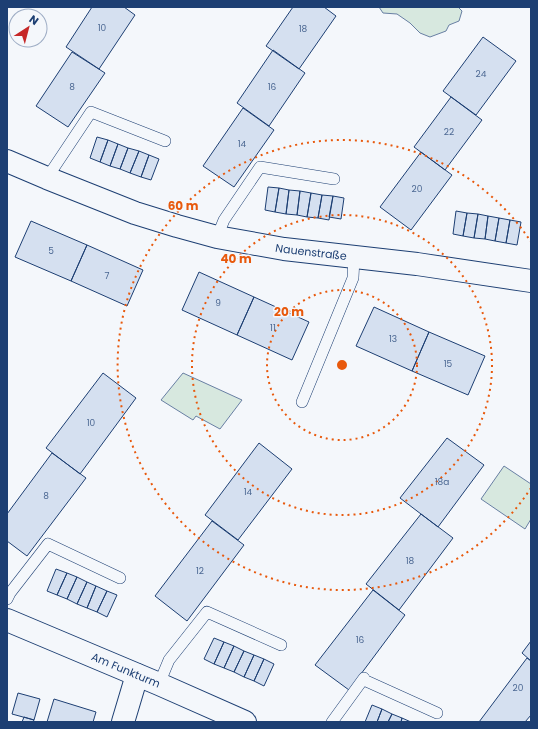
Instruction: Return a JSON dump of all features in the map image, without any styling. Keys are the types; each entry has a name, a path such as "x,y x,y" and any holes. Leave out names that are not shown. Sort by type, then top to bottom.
{"street":[{"name":"Nauenstraße","path":"7,161 135,212 217,237 284,249 417,264 531,281"},
{"name":"Am Funkturm","path":"7,620 245,722"},
{"path":"123,722 137,675"}],"lane":[{"path":"47,178 91,112 165,141"},
{"path":"217,237 224,220 260,167 334,179"},
{"path":"302,402 353,278 354,257"},
{"path":"7,599 48,544 120,578"},
{"path":"159,684 169,660 207,612 280,645"},
{"path":"332,722 364,678 364,680 437,713"}],"shaded area":[{"path":"379,7 458,7 462,11 459,21 449,25 446,31 430,37 420,33 410,23 397,14 383,13"},
{"path":"183,373 242,400 220,429 196,416 193,420 161,400"},
{"path":"504,466 531,484 531,519 525,529 481,499"}],"building":[{"path":"92,7 124,7 135,15 99,69 66,47"},
{"path":"293,7 324,7 336,16 299,69 266,46"},
{"path":"483,37 516,61 476,115 443,91"},
{"path":"273,50 305,73 269,126 237,103"},
{"path":"72,52 105,73 68,127 36,106"},
{"path":"451,97 482,120 445,170 414,147"},
{"path":"243,108 274,130 234,187 203,166"},
{"path":"97,137 108,140 100,162 90,158"},
{"path":"108,140 118,144 110,166 100,162"},
{"path":"118,144 128,148 120,169 110,166"},
{"path":"128,148 139,151 130,173 120,169"},
{"path":"139,151 149,155 141,177 130,173"},
{"path":"421,152 452,175 411,230 380,207"},
{"path":"149,155 159,159 151,180 141,177"},
{"path":"268,187 279,188 275,212 265,210"},
{"path":"279,188 289,190 286,214 275,212"},
{"path":"289,190 300,191 297,215 286,214"},
{"path":"300,191 311,193 307,217 297,215"},
{"path":"311,193 322,195 318,218 307,217"},
{"path":"322,195 333,196 329,220 318,218"},
{"path":"333,196 344,198 341,219 329,217"},
{"path":"456,211 467,213 463,236 453,234"},
{"path":"467,213 478,214 474,238 463,236"},
{"path":"478,214 488,216 485,239 474,238"},
{"path":"488,216 499,218 495,241 485,239"},
{"path":"499,218 510,220 506,243 495,241"},
{"path":"510,220 521,222 517,245 506,243"},
{"path":"31,221 87,245 71,281 15,257"},
{"path":"87,245 143,270 127,306 71,281"},
{"path":"199,272 254,297 237,335 182,310"},
{"path":"254,297 309,322 292,360 237,335"},
{"path":"374,307 429,332 412,371 356,346"},
{"path":"429,332 485,356 468,395 412,371"},
{"path":"103,373 136,398 80,474 46,448"},
{"path":"447,438 484,465 438,527 400,498"},
{"path":"259,443 292,469 238,540 205,515"},
{"path":"52,453 86,478 27,556 7,541 7,514"},
{"path":"421,514 453,538 399,610 366,584"},
{"path":"212,521 244,545 187,621 155,596"},
{"path":"56,569 67,573 57,595 47,591"},
{"path":"67,573 77,577 67,599 57,595"},
{"path":"77,577 87,582 77,604 67,599"},
{"path":"87,582 96,586 87,608 77,604"},
{"path":"96,586 107,591 97,612 87,608"},
{"path":"373,590 405,615 349,690 315,665"},
{"path":"107,591 117,595 107,617 97,612"},
{"path":"214,638 224,642 214,664 204,659"},
{"path":"531,641 531,661 522,653"},
{"path":"224,642 234,646 224,668 214,664"},
{"path":"234,646 244,651 234,672 224,668"},
{"path":"244,651 254,655 244,677 234,672"},
{"path":"254,655 264,659 254,681 244,677"},
{"path":"527,658 531,661 531,715 525,722 479,722"},
{"path":"264,659 274,664 264,686 254,681"},
{"path":"18,693 40,699 34,720 12,714"},
{"path":"54,699 96,712 93,722 47,722"},
{"path":"372,705 382,709 377,722 365,722"},
{"path":"382,709 392,714 388,722 377,722"},
{"path":"392,714 402,718 401,722 388,722"},
{"path":"24,717 34,720 33,722 22,722"},
{"path":"402,718 411,722 401,722"}]}
